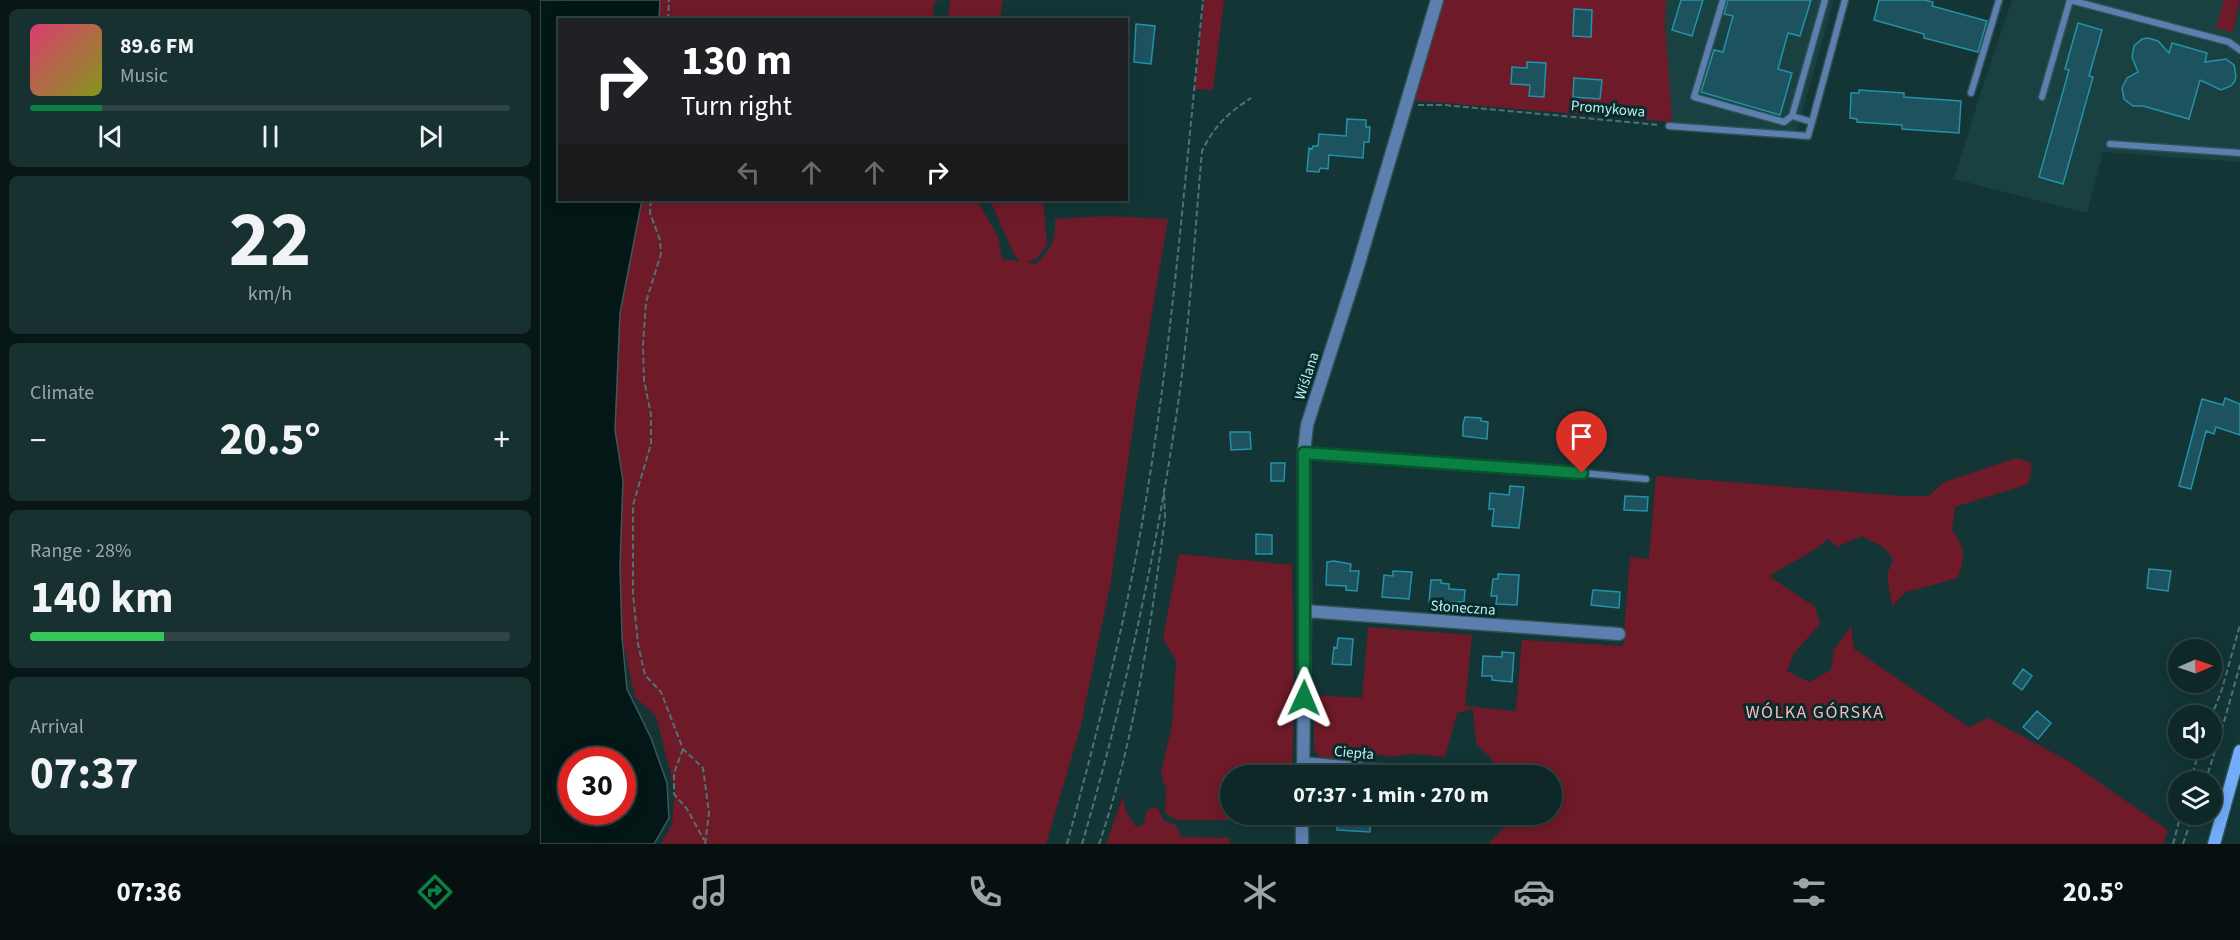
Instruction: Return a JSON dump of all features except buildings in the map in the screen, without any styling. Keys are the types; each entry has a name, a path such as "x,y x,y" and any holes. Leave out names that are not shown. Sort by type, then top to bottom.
{"main road":[{"path":"2214,844 2240,751"}],"street":[{"name":"Wiślana","path":"1303,765 1304,453 1307,425 1356,273 1437,0"},
{"name":"Słoneczna","path":"1305,611 1619,634"},
{"path":"1302,825 1302,844"}],"lane":[{"path":"1723,0 1694,97 1784,122 1792,116 1825,0"},
{"path":"1669,126 1808,136 1845,0"},
{"path":"1971,93 1999,0"},
{"path":"2042,96 2070,0 2229,42 2240,50"},
{"path":"1792,116 1812,122"},
{"path":"2110,144 2240,153"},
{"path":"1304,453 1539,469 1646,479"}],"path":[{"path":"668,18 669,0"},
{"path":"1068,844 1103,712 1146,502 1164,375 1203,0"},
{"path":"1082,844 1127,670 1149,573 1181,381 1202,151 1211,132 1226,115 1251,98"},
{"name":"Promykowa","path":"1406,105 1444,105 1669,126"},
{"path":"651,201 651,213 660,240 661,254 646,302 643,345 644,380 651,415 651,444 633,505 633,594 638,644 645,675 661,692 682,749 703,768 709,813 705,843"},
{"path":"1099,844 1110,814 1135,708 1165,519 1164,483"},
{"path":"2215,705 2240,625"},
{"path":"2209,771 2240,665"},
{"path":"682,749 674,773 674,794 687,809 705,843"},
{"path":"2173,844 2178,825"},
{"path":"2183,844 2189,825"}],"shaded area":[{"path":"540,0 660,0 659,18 558,18 558,201 642,201 620,313 615,430 623,481 620,565 622,637 627,689 651,738 667,783 669,818 654,844 540,844"},
{"path":"660,0 938,0 933,5 934,18 659,18"},
{"path":"950,0 1003,0 1000,18 948,18"},
{"path":"1204,0 1224,0 1213,90 1195,89"},
{"path":"1440,0 1666,0 1665,24 1672,122 1411,100"},
{"path":"1666,0 1834,0 1797,131 1672,122 1665,24"},
{"path":"2012,0 2224,0 2217,28 2233,32 2240,4 2240,162 2103,152 2087,213 1954,179"},
{"path":"2224,0 2240,0 2233,32 2216,28"},
{"path":"642,201 978,201 998,237 1002,259 1020,261 1014,254 990,201 1043,201 1047,245 1036,259 1027,262 1036,264 1052,244 1055,219 1106,216 1168,219 1136,406 1111,581 1080,729 1046,844 661,844 672,824 675,790 656,716 635,697 622,637 620,565 623,481 615,430 620,313"},
{"path":"2016,458 2030,462 2032,469 2028,484 1955,507 1952,530 1963,553 1958,578 1906,592 1892,606 1887,574 1893,560 1884,549 1862,536 1837,547 1828,539 1814,550 1769,576 1815,607 1820,624 1794,653 1787,671 1809,682 1831,670 1834,650 1851,626 1854,649 1969,727 1988,718 2067,760 2168,830 2163,844 1488,844 1506,825 1562,825 1562,765 1495,765 1476,743 1473,709 1457,713 1445,757 1412,754 1391,757 1377,754 1361,762 1320,757 1314,749 1314,695 1362,698 1368,627 1472,635 1465,706 1516,711 1522,640 1623,646 1630,557 1649,559 1656,476 1903,496 1929,496 1944,482"},
{"path":"1179,554 1292,565 1294,694 1292,765 1220,765 1220,820 1177,820 1165,813 1166,790 1161,772 1172,725 1176,661 1163,638"},
{"path":"1123,796 1125,810 1136,827 1144,824 1146,813 1150,808 1158,808 1164,821 1176,825 1181,837 1230,838 1229,844 1106,844"}],"district":[{"name":"WÓLKA GÓRSKA","path":"1815,712"}],"route":[{"path":"1304,698 1304,453 1582,473"}]}
